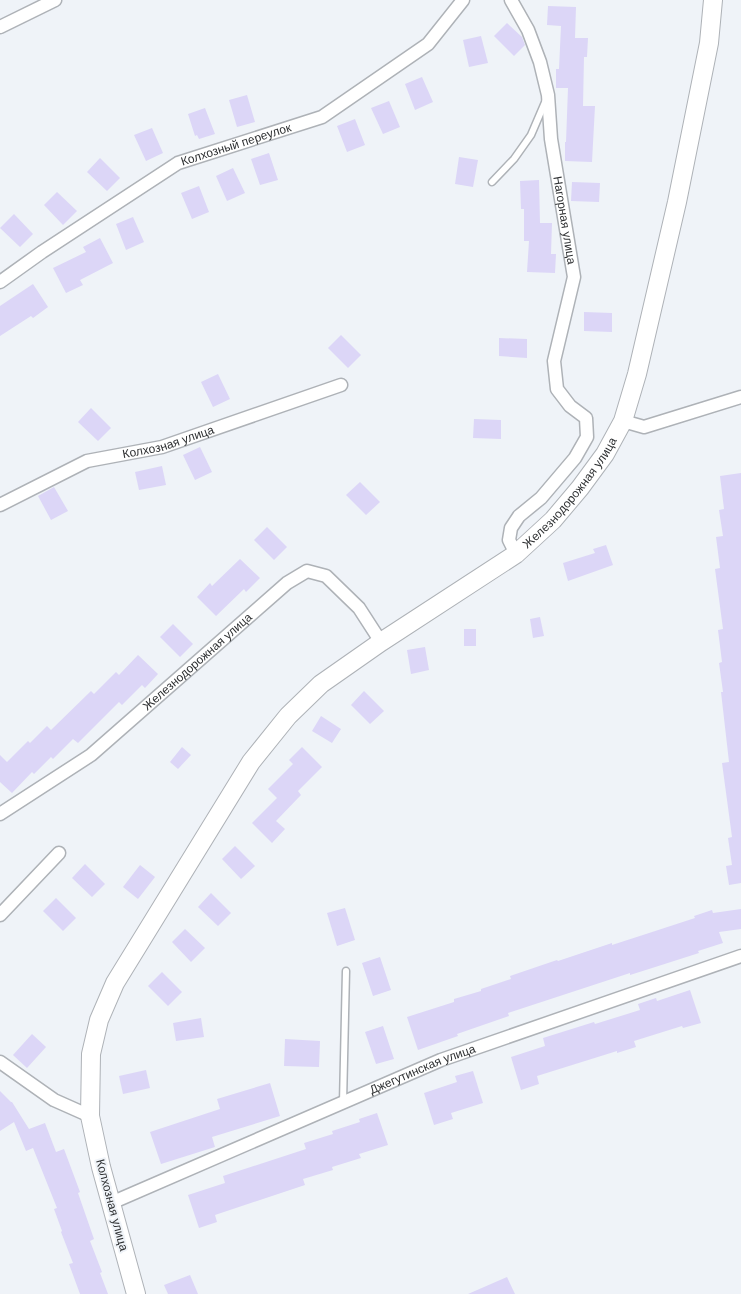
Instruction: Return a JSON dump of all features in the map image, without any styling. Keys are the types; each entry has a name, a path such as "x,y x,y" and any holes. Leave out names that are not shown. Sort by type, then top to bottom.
{"main road":[{"name":"Железнодорожная улица","path":"114,984 251,762 288,716 321,684 381,642 516,554 553,520 605,454 624,421 637,374 677,202 710,43 713,0"},
{"name":"Колхозная улица","path":"114,984 99,1020 91,1054 90,1116 100,1167 136,1294"}],"street":[{"path":"0,28 55,0"},
{"name":"Колхозный переулок","path":"0,282 42,252 178,163 322,117 428,44 463,0"},
{"name":"Нагорная улица","path":"511,0 528,30 540,62 548,95 551,139 574,277 554,362 557,389 570,406 586,418 587,437 575,458 541,498 519,516 511,528 509,540 516,554"},
{"name":"Колхозная улица","path":"0,506 87,461 162,447 340,385"},
{"path":"624,421 644,427 741,397"},
{"name":"Железнодорожная улица","path":"0,814 91,756 287,583 307,571 326,576 359,608 381,642"},
{"path":"0,914 60,854"},
{"name":"Джегутинская улица","path":"111,1203 441,1060 741,956"},
{"path":"0,1062 54,1100 90,1116"}],"lane":[{"path":"492,182 514,159 531,136 548,95"},
{"path":"344,1103 346,972"}],"building":[{"path":"548,6 576,7 575,38 588,38 587,57 584,57 583,106 595,106 592,162 565,161 568,88 556,88 556,69 559,69 561,26 547,25"},
{"path":"507,23 522,37 525,45 514,56 494,36"},
{"path":"481,36 488,63 469,67 463,40"},
{"path":"422,77 433,102 415,110 405,84"},
{"path":"247,95 255,122 237,127 229,100"},
{"path":"389,101 400,127 383,134 371,108"},
{"path":"205,108 215,134 199,139 197,135 195,136 188,114"},
{"path":"355,119 365,145 347,152 337,126"},
{"path":"152,128 163,153 146,161 134,135"},
{"path":"269,153 278,180 260,185 251,159"},
{"path":"459,157 478,160 473,187 455,184"},
{"path":"100,158 120,178 107,191 87,172"},
{"path":"233,168 245,193 227,201 216,176"},
{"path":"539,180 540,223 552,223 551,254 556,254 555,273 527,272 529,241 524,241 524,209 521,209 520,181"},
{"path":"572,182 600,183 599,202 571,201"},
{"path":"199,186 209,212 192,219 181,193"},
{"path":"57,192 77,211 63,225 44,205"},
{"path":"14,214 33,234 20,247 0,228"},
{"path":"133,217 144,242 126,250 116,224"},
{"path":"100,238 113,263 80,280 83,285 66,293 53,268 86,252 83,247"},
{"path":"33,284 48,307 33,318 31,316 0,336 0,306"},
{"path":"584,312 612,313 612,332 584,331"},
{"path":"341,335 361,355 348,368 328,348"},
{"path":"499,338 527,339 527,358 499,356"},
{"path":"218,374 230,399 213,407 201,382"},
{"path":"91,408 111,428 98,441 78,422"},
{"path":"474,419 501,420 501,439 473,438"},
{"path":"200,447 212,472 195,480 183,455"},
{"path":"162,466 166,485 139,490 135,472"},
{"path":"741,473 741,883 729,885 726,866 732,865 728,838 732,837 722,763 729,762 719,663 722,662 718,630 723,629 715,569 720,568 716,537 723,536 719,510 724,509 720,476"},
{"path":"360,482 380,502 366,515 346,495"},
{"path":"54,487 68,511 51,520 38,496"},
{"path":"267,527 287,547 274,560 254,540"},
{"path":"606,545 613,565 568,581 563,563 595,553 593,549"},
{"path":"240,559 260,578 246,592 244,589 216,616 197,597 210,583 212,586"},
{"path":"540,617 544,636 533,638 530,619"},
{"path":"173,624 193,644 180,657 160,637"},
{"path":"464,629 476,629 476,646 464,646"},
{"path":"425,647 429,670 411,674 407,650"},
{"path":"138,655 158,674 145,688 142,685 122,705 119,702 78,743 73,739 53,759 51,757 34,774 32,772 12,793 0,782 0,755 7,762 28,741 30,743 47,726 51,730 91,691 94,694 116,672 119,675"},
{"path":"364,691 384,711 370,724 351,705"},
{"path":"321,716 341,729 332,743 312,731"},
{"path":"182,747 191,755 178,769 170,762"},
{"path":"302,747 322,767 298,791 301,795 276,821 285,829 272,843 252,823 277,798 268,789 293,764 289,760"},
{"path":"235,846 255,866 241,879 222,859"},
{"path":"85,864 105,884 92,897 72,878"},
{"path":"140,865 155,877 138,899 123,887"},
{"path":"211,893 231,913 218,926 198,907"},
{"path":"56,898 76,918 63,931 43,911"},
{"path":"345,908 355,940 337,946 327,913"},
{"path":"741,909 741,929 719,932 723,943 698,951 699,953 630,975 630,973 508,1013 509,1016 418,1050 407,1017 454,1002 454,999 511,979 510,976 557,960 612,943 612,945 695,918 694,916 712,910 713,913"},
{"path":"185,929 205,948 191,962 172,942"},
{"path":"380,957 391,990 373,996 362,963"},
{"path":"162,972 182,992 168,1006 148,986"},
{"path":"690,990 701,1023 683,1028 682,1026 634,1041 636,1047 617,1053 617,1051 537,1076 539,1084 521,1090 511,1057 545,1046 543,1038 640,1010 638,1004 656,998 657,1001"},
{"path":"201,1018 204,1037 176,1041 173,1023"},
{"path":"383,1026 394,1059 376,1064 365,1032"},
{"path":"32,1034 46,1047 27,1068 13,1055"},
{"path":"285,1039 320,1041 319,1067 284,1066"},
{"path":"146,1070 150,1088 123,1094 119,1076"},
{"path":"473,1071 483,1103 451,1113 453,1119 434,1125 424,1093 457,1082 455,1076"},
{"path":"270,1083 280,1116 212,1137 215,1147 161,1164 150,1132 220,1109 217,1099"},
{"path":"0,1091 12,1102 29,1129 45,1123 56,1152 64,1149 80,1192 78,1193 94,1239 90,1241 108,1294 80,1294 69,1264 73,1263 54,1209 57,1208 33,1148 26,1151 14,1122 0,1131"},
{"path":"377,1113 388,1145 359,1154 361,1158 332,1167 333,1170 303,1179 305,1185 215,1215 217,1222 199,1228 188,1195 225,1183 223,1176 306,1149 304,1143 333,1134 332,1131 360,1122 359,1119"},
{"path":"190,1275 198,1294 168,1294 164,1285"},
{"path":"507,1277 515,1294 468,1294"}]}
